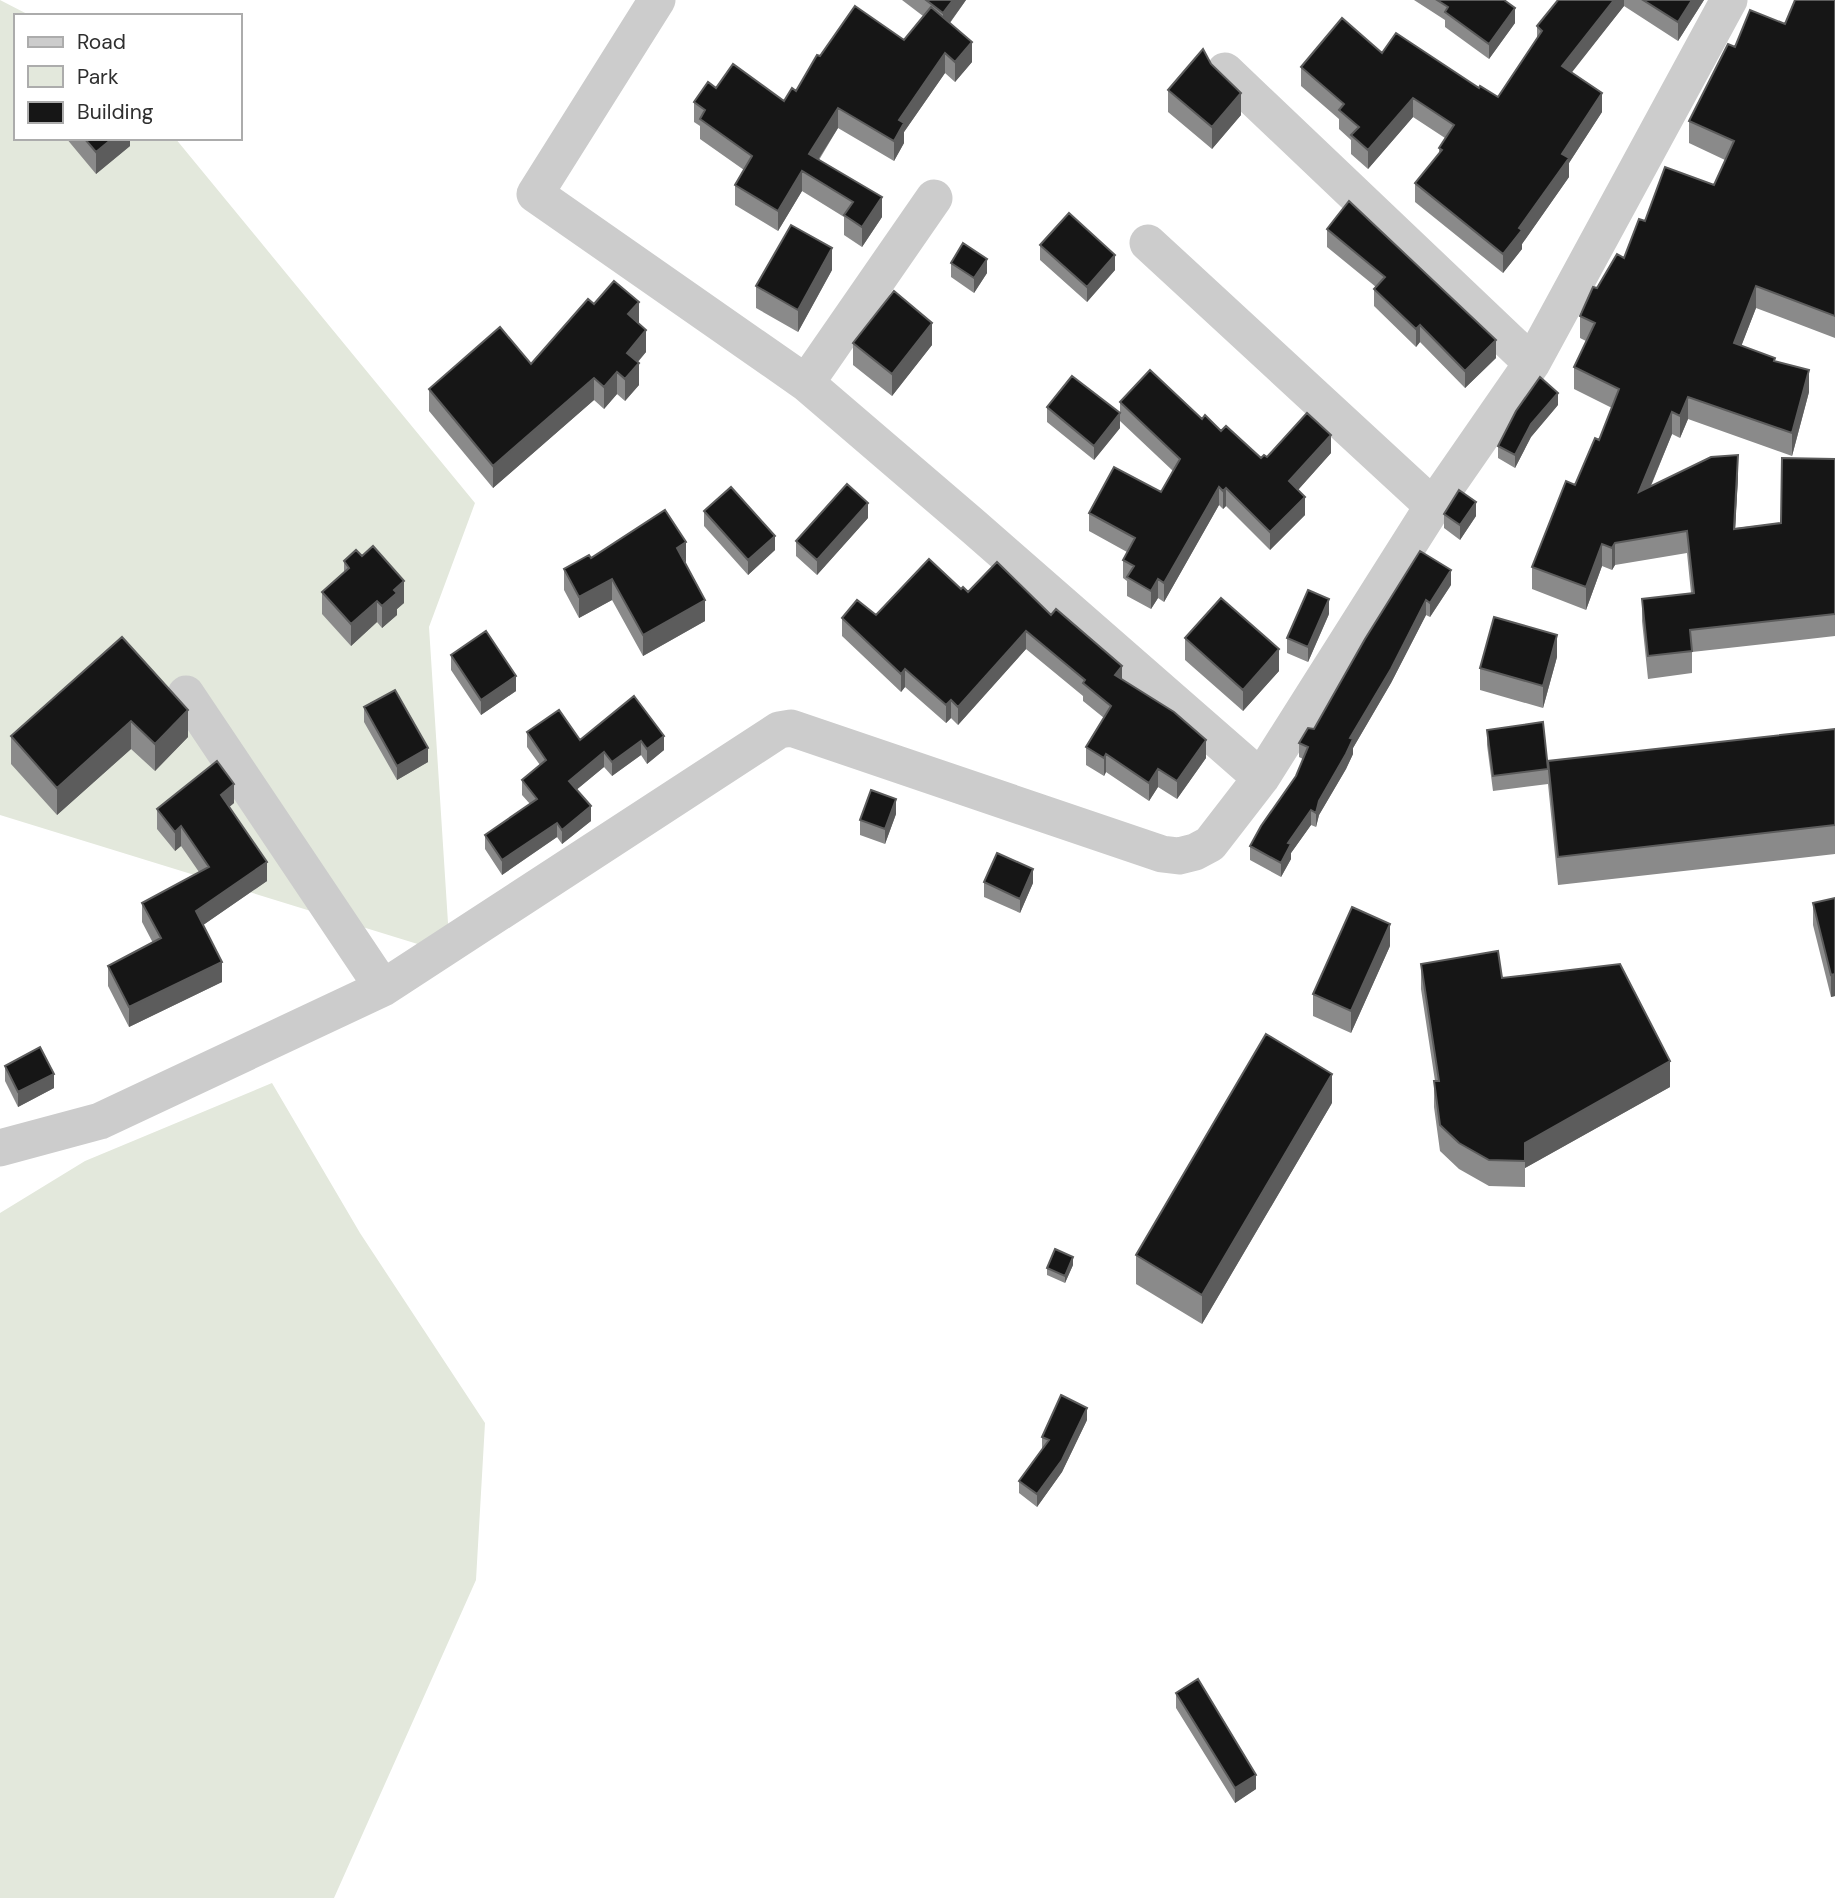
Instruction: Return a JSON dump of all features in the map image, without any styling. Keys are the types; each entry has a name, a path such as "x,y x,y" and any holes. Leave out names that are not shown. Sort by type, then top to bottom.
{"street":[{"path":"657,0 536,194 806,383 1261,778"},
{"path":"0,1148 100,1121 383,988 779,730 791,728 1162,853 1179,856 1210,844 1261,778 1433,506 1532,363 1728,0"},
{"path":"1225,71 1532,363"},
{"path":"806,383 934,198"},
{"path":"1148,243 1433,506"},
{"path":"186,694 383,988"}],"green space":[{"path":"0,0 27,14 14,14 14,140 177,140 475,503 429,627 450,954 0,815"},
{"path":"272,1083 360,1233 485,1423 476,1580 334,1898 0,1898 0,1213 85,1161"}],"building":[{"path":"926,0 953,0 943,13"},
{"path":"1437,0 1504,0 1515,8 1489,44 1445,12 1448,7"},
{"path":"1558,0 1614,0 1562,66 1602,93 1562,154 1569,158 1503,254 1415,183 1442,150 1439,148 1454,125 1413,98 1368,150 1351,135 1359,127 1339,110 1344,104 1301,67 1342,18 1382,53 1396,33 1479,88 1480,86 1498,97 1542,31 1537,26"},
{"path":"1643,0 1692,0 1678,22"},
{"path":"1795,0 1835,0 1835,316 1756,286 1734,343 1775,358 1774,361 1809,370 1792,433 1688,397 1680,416 1672,412 1639,492 1711,457 1738,455 1734,529 1781,523 1782,458 1835,459 1835,614 1690,630 1692,651 1648,656 1642,599 1694,593 1687,531 1615,543 1612,548 1602,544 1586,587 1532,567 1566,481 1575,485 1595,438 1599,440 1619,389 1574,367 1595,323 1580,316 1593,287 1597,288 1617,254 1624,258 1639,219 1645,221 1665,167 1714,185 1734,141 1689,121 1728,44 1735,47 1750,10 1785,24"},
{"path":"855,6 904,40 931,7 972,42 955,62 945,53 899,120 904,123 894,141 838,108 809,154 882,197 862,227 844,215 853,202 802,171 778,211 735,185 752,156 700,119 705,110 694,102 708,82 716,88 733,64 784,101 792,88 796,91 817,55 820,56"},
{"path":"1203,49 1211,64 1241,93 1212,127 1168,90"},
{"path":"86,140 111,140 96,152"},
{"path":"1349,201 1496,340 1465,371 1420,325 1416,329 1374,289 1385,277 1327,229"},
{"path":"1069,213 1115,255 1087,287 1040,245"},
{"path":"791,225 832,248 798,310 756,286"},
{"path":"963,243 987,259 974,278 951,263"},
{"path":"614,281 639,302 628,314 646,330 627,353 639,363 625,379 617,372 604,387 594,378 493,466 429,389 500,327 531,364 588,299 594,304"},
{"path":"894,291 932,323 892,374 853,343"},
{"path":"1150,370 1202,419 1205,415 1221,431 1226,426 1261,458 1264,455 1267,457 1307,413 1331,435 1289,481 1305,497 1270,532 1226,488 1223,491 1219,487 1164,583 1158,579 1151,591 1127,577 1134,566 1123,560 1135,538 1089,513 1114,467 1161,492 1180,459 1120,402"},
{"path":"1072,376 1120,413 1094,446 1047,407"},
{"path":"1540,377 1558,393 1531,424 1515,455 1498,446 1516,411"},
{"path":"847,484 868,503 817,560 796,541"},
{"path":"731,487 775,536 748,560 704,511"},
{"path":"1459,490 1476,502 1460,525 1444,514"},
{"path":"665,510 686,542 677,548 705,600 643,635 612,579 579,597 564,569 589,555 591,558"},
{"path":"373,546 404,581 394,590 397,593 382,606 377,601 351,624 322,592 349,568 344,561 356,550 362,556"},
{"path":"1420,551 1451,570 1430,603 1426,600 1391,669 1350,738 1353,739 1319,801 1316,813 1311,810 1288,843 1291,844 1281,863 1250,846 1296,776 1308,747 1299,743 1308,728 1314,729 1365,639"},
{"path":"929,559 961,589 963,587 968,592 997,562 1051,615 1056,609 1122,666 1115,675 1174,712 1206,740 1177,781 1158,769 1149,783 1106,754 1104,758 1086,747 1111,706 1083,683 1085,680 1026,631 958,707 951,700 946,705 905,669 901,674 842,618 857,600 876,615"},
{"path":"1308,590 1329,599 1308,647 1287,638"},
{"path":"1221,598 1279,649 1243,690 1185,638"},
{"path":"1494,617 1557,635 1543,686 1480,668"},
{"path":"486,631 516,676 481,700 451,655"},
{"path":"122,637 188,710 155,744 131,721 57,788 11,736"},
{"path":"395,690 428,748 397,766 364,707"},
{"path":"634,696 664,736 647,749 641,741 612,762 604,752 569,781 591,806 562,830 557,823 502,860 485,835 537,799 522,780 546,760 527,732 559,710 580,740"},
{"path":"1543,722 1548,769 1493,776 1487,730"},
{"path":"1835,729 1835,825 1558,857 1548,761"},
{"path":"217,761 234,784 221,795 267,862 196,911 222,962 129,1007 108,966 161,938 142,903 209,867 181,826 175,832 157,809"},
{"path":"871,790 896,799 885,829 860,820"},
{"path":"997,853 1033,869 1020,899 984,882"},
{"path":"1835,898 1835,974 1831,975 1813,903"},
{"path":"1352,907 1390,924 1351,1011 1313,994"},
{"path":"1498,951 1502,978 1620,964 1670,1061 1525,1143 1525,1161 1489,1160 1459,1143 1440,1125 1434,1081 1439,1081 1421,964"},
{"path":"1266,1034 1332,1074 1202,1295 1136,1255"},
{"path":"40,1047 54,1074 18,1092 5,1066"},
{"path":"1055,1249 1073,1257 1065,1276 1047,1268"},
{"path":"1061,1395 1087,1408 1062,1460 1037,1494 1019,1481 1049,1440 1042,1437"},
{"path":"1198,1679 1256,1775 1235,1788 1176,1693"}]}
